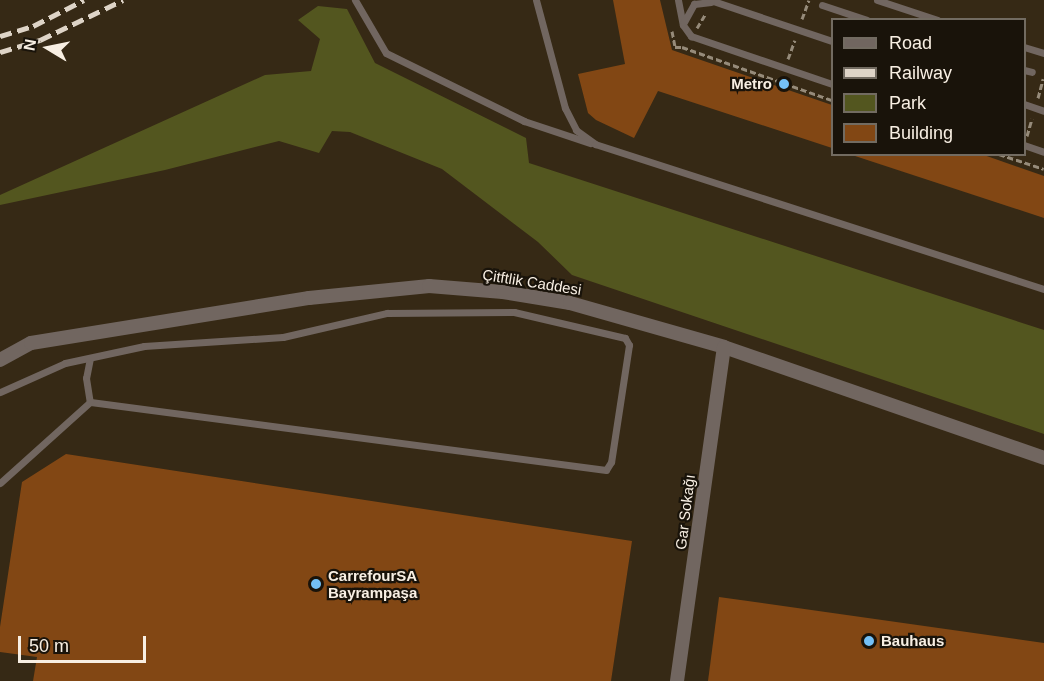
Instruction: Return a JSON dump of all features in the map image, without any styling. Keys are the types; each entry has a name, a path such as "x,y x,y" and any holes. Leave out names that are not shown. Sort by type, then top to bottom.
{"street":[{"name":"Çitftlik Caddesi","path":"0,360 31,343 309,298 429,286 570,303 724,347 1044,458"},
{"name":"Gar Sokağı","path":"677,681 724,347"}],"lane":[{"path":"355,0 386,53 524,121 1044,289"},
{"path":"536,0 565,108 576,130 595,144"},
{"path":"678,0 683,25 691,36 831,84"},
{"path":"877,0 932,18"},
{"path":"683,25 694,4 711,1 831,41"},
{"path":"822,5 861,18"},
{"path":"1026,48 1044,53"},
{"path":"1026,105 1044,111"},
{"path":"1026,146 1044,152"},
{"path":"0,392 65,363 144,346 283,337 398,313 514,312 625,338 629,345 611,462 606,470 90,402 0,483"},
{"path":"90,358 86,378 90,402"}],"path":[{"path":"682,47 831,100"},
{"path":"1005,156 1044,169"}],"green space":[{"path":"318,6 347,9 375,63 526,138 529,163 1044,330 1044,434 572,275 538,242 442,169 350,132 332,131 319,153 279,141 165,170 0,205 0,195 265,75 311,71 320,39 298,20"}],"building":[{"path":"613,0 660,0 672,50 831,105 831,148 658,91 634,138 596,120 588,113 578,74 625,64"},
{"path":"855,156 987,156 1044,176 1044,218"},
{"name":"CarrefourSA Bayrampaşa","path":"66,454 632,541 611,681 33,681 37,657 0,652 0,627 22,482"},
{"name":"Bauhaus","path":"719,597 1044,643 1044,681 708,681"}],"railway":[{"path":"0,36 33,26 84,0"},
{"path":"0,52 40,40 123,0"}],"place":[{"name":"Metro","path":"784,84"},
{"name":"CarrefourSA Bayrampaşa","path":"316,584"},
{"name":"Bauhaus","path":"869,641"}]}
